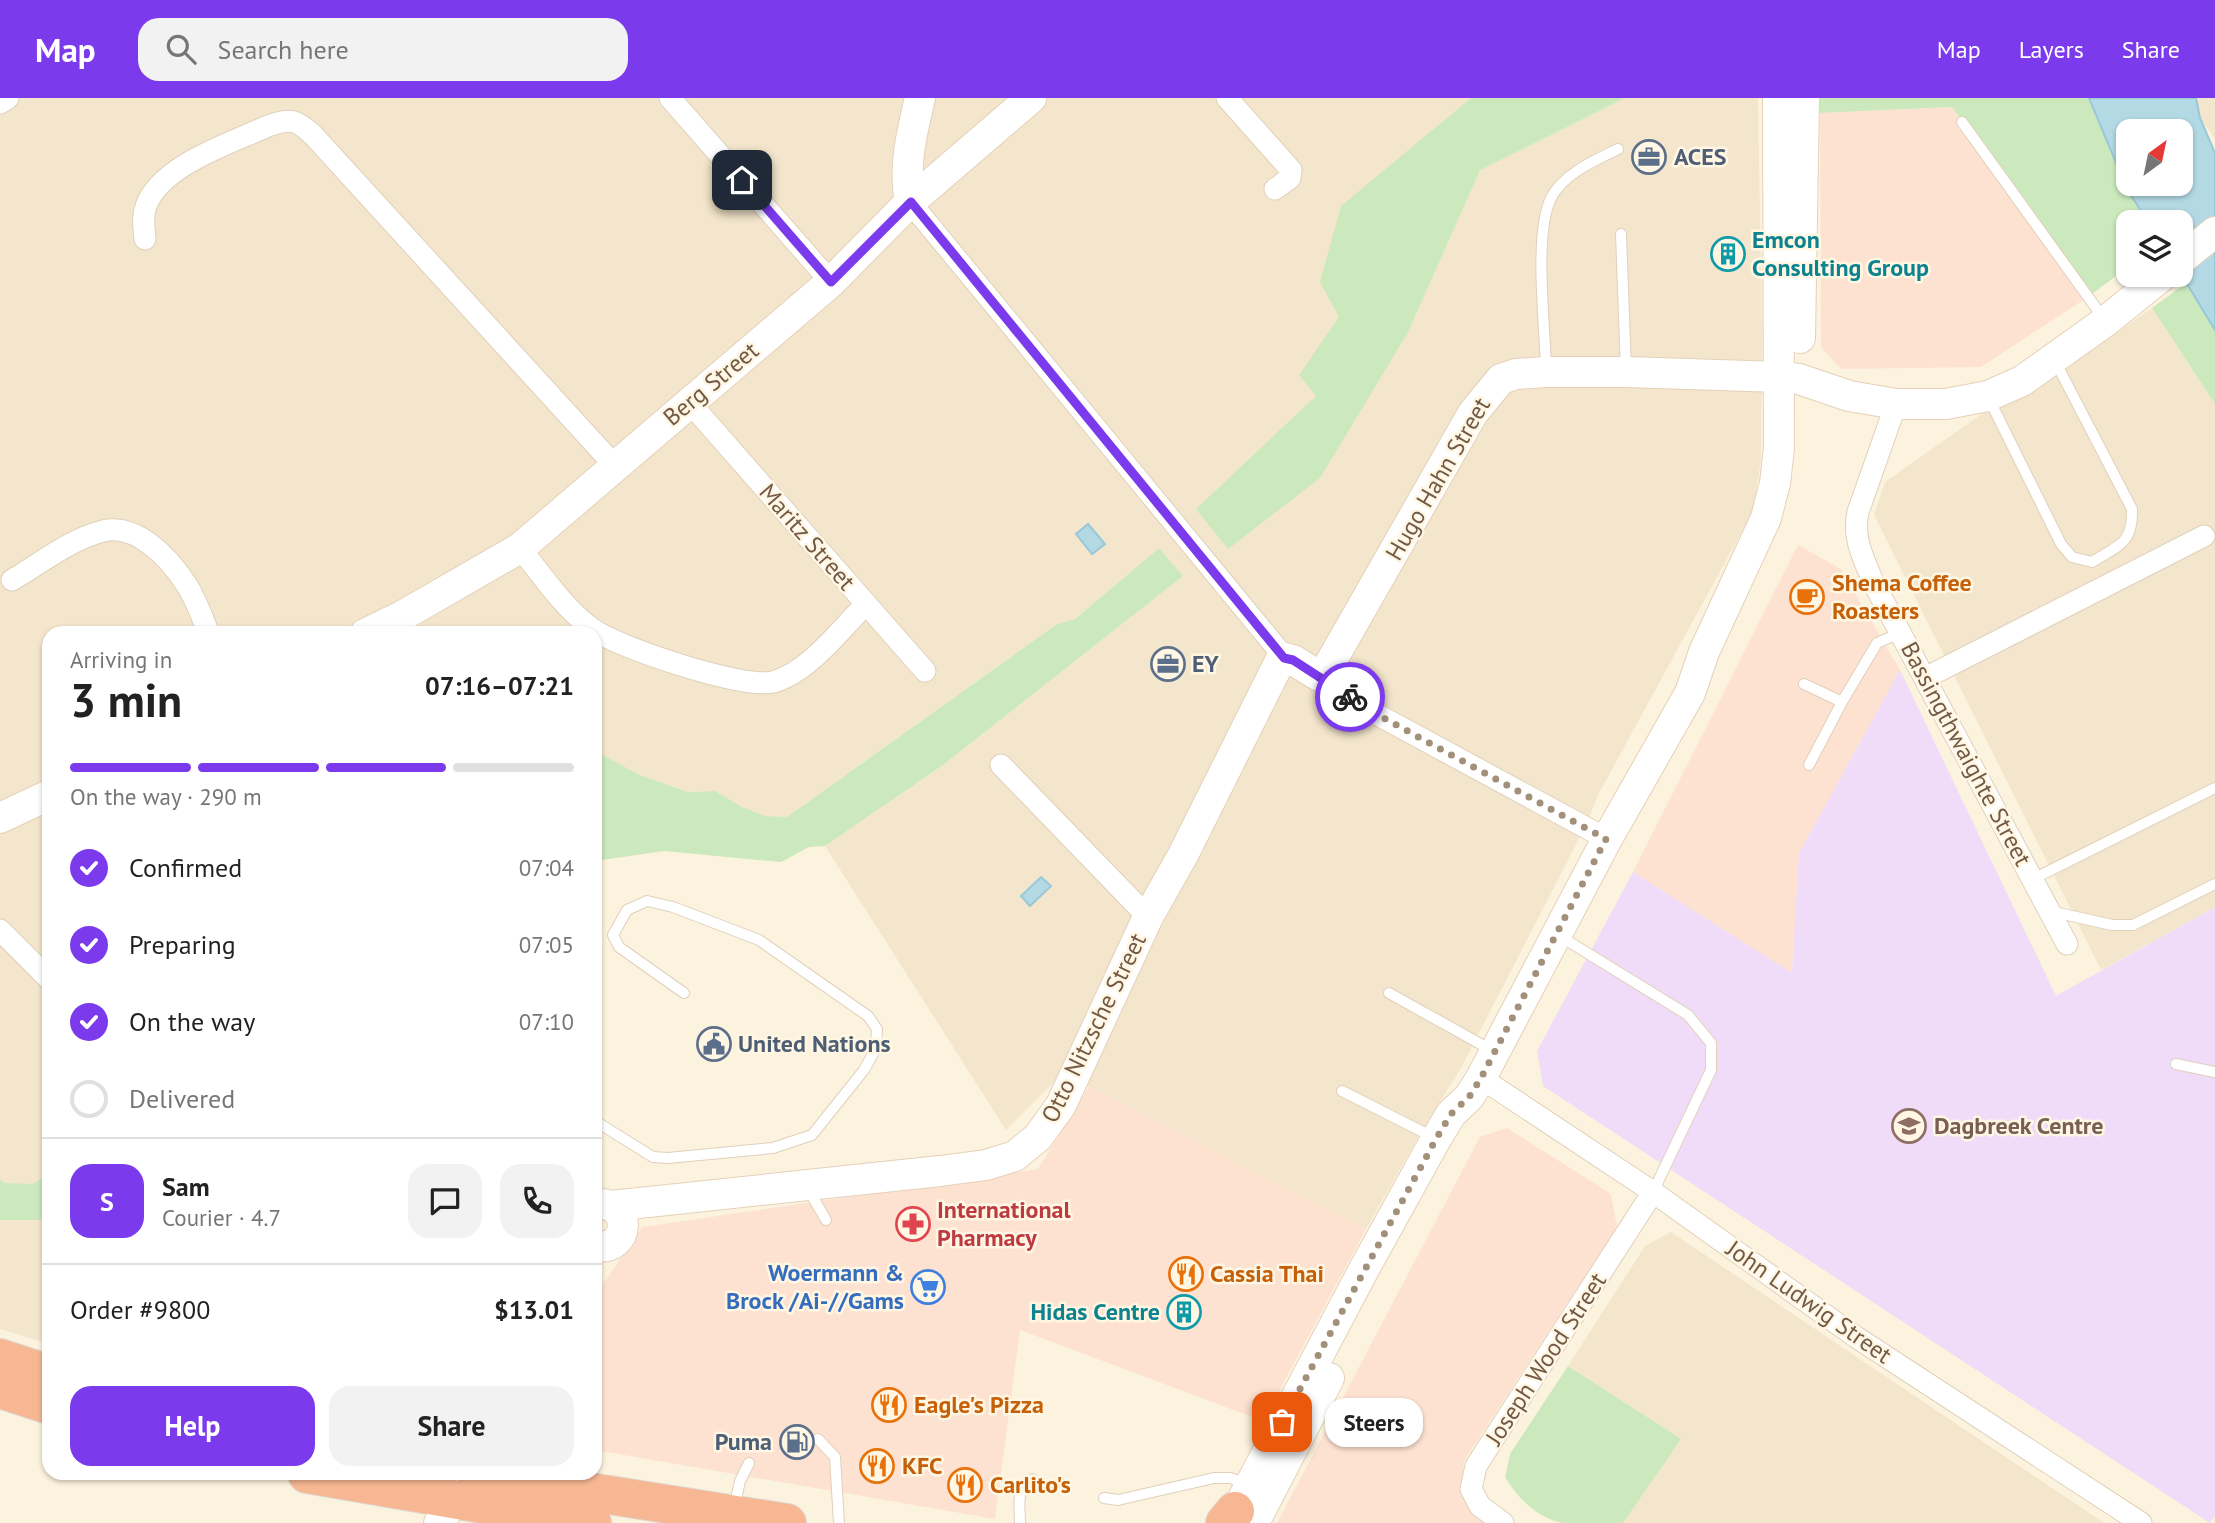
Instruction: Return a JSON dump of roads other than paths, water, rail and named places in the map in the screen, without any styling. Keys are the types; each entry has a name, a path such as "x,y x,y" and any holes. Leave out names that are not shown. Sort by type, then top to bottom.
{"highway":[{"path":"0,1358 42,1372"},
{"path":"0,1389 42,1403"},
{"path":"356,1480 461,1493 733,1514 787,1523"},
{"path":"461,1493 592,1523"}],"street":[{"path":"0,103 8,98"},
{"path":"670,98 831,282"},
{"path":"920,98 907,168 911,202 1284,658 1293,660 1367,709 1606,839"},
{"name":"Berg Street","path":"381,626 520,548 831,282 911,202 1031,98"},
{"path":"1227,98 1291,170 1290,178 1275,189"},
{"path":"1778,98 1790,378"},
{"path":"1244,1515 1463,1122 1475,1087 1606,839 1689,693 1704,652 1766,518 1775,483 1790,378 1804,98"},
{"path":"145,239 143,222 146,207 157,189 179,169 268,126 282,121 297,122 313,135 615,466"},
{"path":"2193,250 2215,232"},
{"name":"Hugo Hahn Street","path":"1319,676 1338,653 1473,413 1501,379 1516,374 1546,372 1790,378 1849,396 1896,404 1946,404 1988,396 2022,381 2106,321 2148,287"},
{"name":"Maritz Street","path":"690,403 925,671"},
{"name":"Bassingthwaighte Street","path":"1896,404 1855,525 1856,540 1873,582 2067,944"},
{"path":"12,580 89,536 106,530 117,530 146,542 167,560 187,585 205,626"},
{"path":"1925,678 2204,536"},
{"path":"520,548 556,593 589,626"},
{"path":"602,636 698,669 757,684 774,681 807,663 866,604"},
{"name":"Otto Nitzsche Street","path":"604,1232 669,1201 963,1168 1015,1156 1067,1109 1148,917 1189,844 1279,663 1284,658"},
{"path":"1001,765 1148,917"},
{"path":"0,818 42,798"},
{"path":"0,930 42,972"},
{"path":"1244,1515 1436,1139 1451,1114 1475,1087"},
{"name":"John Ludwig Street","path":"1475,1087 1653,1192 1856,1337 2141,1523"},
{"name":"Joseph Wood Street","path":"1503,1523 1480,1506 1471,1489 1476,1466 1653,1192"}],"lane":[{"path":"1962,122 2106,321"},
{"path":"1546,372 1542,236 1550,199 1566,180 1593,161 1618,149"},
{"path":"1621,234 1626,372"},
{"path":"1988,396 2061,544 2072,557 2092,562 2127,539 2133,528 2132,509 2054,359"},
{"path":"1809,765 1877,643 1900,633"},
{"path":"1804,684 1842,702"},
{"path":"2033,879 2215,788"},
{"path":"2050,911 2112,925 2133,925 2215,884"},
{"path":"602,1125 653,1157 668,1158 773,1148 812,1135 864,1070 876,1048 877,1029 867,1016 758,940 673,907 647,901 627,910 614,935 619,947 684,993"},
{"path":"1557,934 1688,1015 1711,1043 1711,1070 1653,1192"},
{"path":"1389,993 1494,1052"},
{"path":"2176,1064 2215,1072"},
{"path":"1342,1091 1436,1139"},
{"path":"807,1187 825,1220"},
{"path":"818,1439 835,1457 839,1523"},
{"path":"733,1514 740,1481 749,1463"},
{"path":"1104,1498 1118,1500 1214,1478 1230,1478 1244,1515"},
{"path":"1020,1523 1019,1493 1022,1486 1033,1479"}],"water":[{"path":"2089,98 2196,98 2200,118 2215,153 2215,330 2189,287 2193,287 2193,210 2140,210 2131,196 2193,196 2193,119 2116,119 2116,163"},
{"path":"1088,524 1105,544 1092,554 1076,534"},
{"path":"1041,877 1051,886 1030,906 1021,896"}],"place":[{"name":"ACES","path":"1649,157"},
{"name":"Emcon Consulting Group","path":"1728,254"},
{"name":"Shema Coffee Roasters","path":"1807,597"},
{"name":"EY","path":"1168,664"},
{"name":"United Nations","path":"714,1044"},
{"name":"Dagbreek Centre","path":"1909,1126"},
{"name":"International Pharmacy","path":"913,1224"},
{"name":"Cassia Thai","path":"1186,1274"},
{"name":"Woermann & Brock /Ai-//Gams","path":"928,1287"},
{"name":"Hidas Centre","path":"1184,1312"},
{"name":"Eagle's Pizza","path":"889,1405"},
{"name":"Steers","path":"1282,1422"},
{"name":"Puma","path":"797,1442"},
{"name":"KFC","path":"877,1466"},
{"name":"Carlito's","path":"965,1485"}]}
